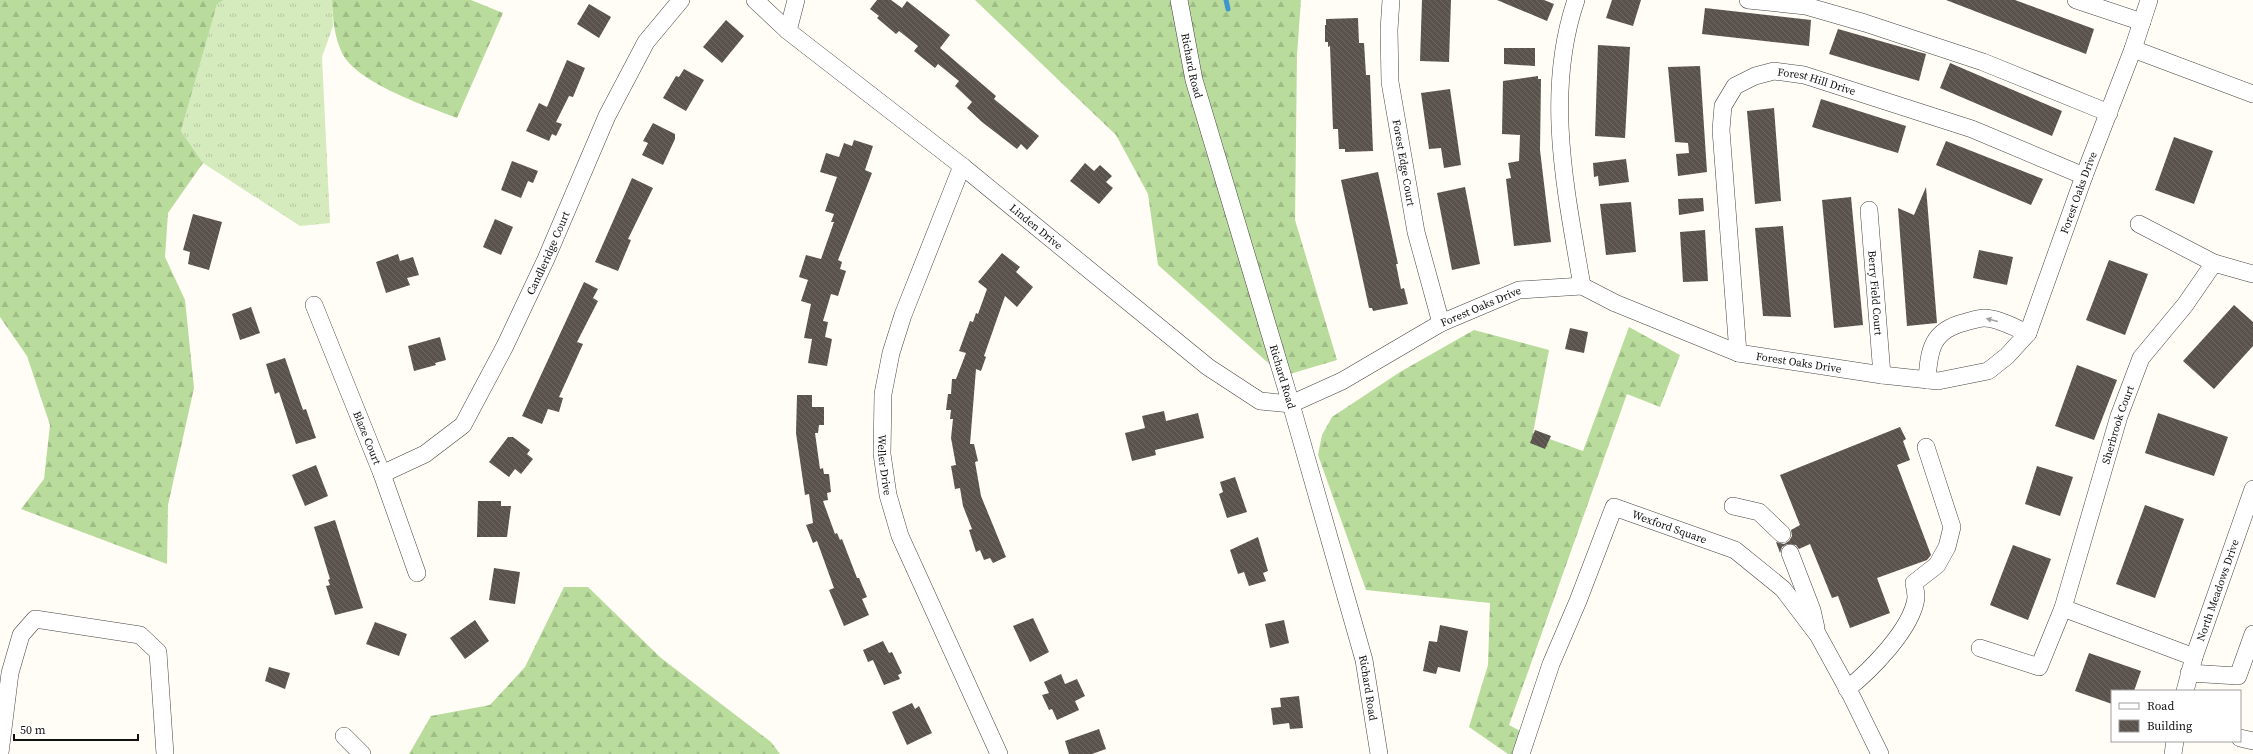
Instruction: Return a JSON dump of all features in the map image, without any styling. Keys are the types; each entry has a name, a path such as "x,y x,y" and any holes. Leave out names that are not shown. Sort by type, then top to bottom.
{"street":[{"name":"Candleridge Court","path":"382,474 425,454 463,425 505,346 543,266 607,116 646,42 681,0"},
{"name":"Linden Drive","path":"755,0 788,31 962,166 1208,367 1260,401 1292,404"},
{"path":"788,31 796,0"},
{"name":"Richard Road","path":"1180,0 1194,80 1292,404 1364,660 1379,754"},
{"name":"Forest Edge Court","path":"1392,0 1389,30 1390,82 1416,232 1441,323"},
{"path":"1576,0 1561,67 1560,141 1582,286"},
{"path":"1748,0 1806,6 1872,25 1983,62 2109,112"},
{"path":"2076,0 2142,22"},
{"path":"2149,0 2133,50 2253,94"},
{"name":"Forest Oaks Drive","path":"1292,404 1342,381 1441,323 1519,290 1582,286 1615,304 1738,353 1882,376 1938,381 1988,371 2007,356 2028,333 2084,176 2133,50"},
{"name":"Forest Hill Drive","path":"1738,353 1721,130 1722,106 1735,86 1755,76 1774,71 1804,75 1972,129 2084,176"},
{"name":"Weller Drive","path":"962,166 903,316 891,353 883,400 882,454 888,495 902,543 999,754"},
{"name":"Berry Field Court","path":"1869,210 1882,376"},
{"path":"2139,224 2214,263 2253,274"},
{"name":"Sherbrook Court","path":"1980,648 2039,667 2063,608 2119,416 2141,358 2185,305 2214,263"},
{"name":"Blaze Court","path":"314,305 382,474 417,573"},
{"path":"1927,380 1928,354 1937,336 1953,325 1984,318 2004,323 2028,333"},
{"path":"1847,689 1869,672 1894,642 1906,622 1916,599 1914,583 1937,565 1946,547 1952,527 1926,447"},
{"name":"North Meadows Drive","path":"2185,690 2194,657 2253,489"},
{"path":"1734,506 1759,512 1782,534"},
{"name":"Wexford Square","path":"1521,754 1551,664 1578,601 1614,507 1735,550 1783,589 1818,636 1880,754"},
{"path":"1790,553 1812,610 1818,636"},
{"path":"2063,608 2194,657"},
{"path":"0,753 10,673 21,635 35,619 140,634 158,652 165,754"},
{"path":"2189,673 2245,677 2252,639"},
{"path":"344,736 362,754"},
{"path":"2241,738 2253,741"},
{"path":"2173,754 2175,742"}],"green space":[{"path":"0,0 224,0 217,4 181,131 203,163 168,213 165,257 185,300 194,388 168,505 167,564 21,509 44,479 50,425 27,356 0,317"},
{"path":"224,0 332,0 333,26 322,57 330,223 300,226 203,163 181,131 217,3"},
{"path":"332,0 471,0 503,13 457,118 411,100 377,84 350,64 342,53 337,40 333,21"},
{"path":"975,0 1301,0 1297,55 1295,220 1337,360 1283,376 1158,265 1148,194 1116,135"},
{"path":"1629,327 1680,355 1660,407 1627,394 1509,725 1524,733 1517,754 1508,754 1469,727 1488,665 1490,603 1366,590 1318,455 1322,435 1332,417 1400,372 1474,330 1549,350 1533,433 1583,451"},
{"path":"564,587 588,587 661,658 771,742 780,754 409,754 431,716 490,705 525,667"}],"building":[{"path":"877,0 891,0 902,8 907,1 950,35 940,48 996,96 994,99 1039,136 1027,150 1021,144 1017,149 982,122 967,108 972,102 955,86 959,81 938,64 935,68 914,51 918,46 899,31 896,34 877,18 879,16 870,9"},
{"path":"1422,0 1451,0 1449,62 1420,61"},
{"path":"1497,0 1544,0 1554,4 1547,21"},
{"path":"1612,0 1641,0 1633,26 1606,18"},
{"path":"1946,0 2015,0 2094,29 2086,54"},
{"path":"589,4 611,17 599,38 577,24"},
{"path":"1705,8 1811,20 1809,46 1702,34"},
{"path":"1358,18 1359,43 1364,43 1366,75 1370,75 1373,151 1345,152 1345,149 1339,149 1338,129 1333,129 1330,46 1328,47 1328,42 1325,42 1325,25 1326,19"},
{"path":"726,20 744,36 722,63 703,47"},
{"path":"1838,29 1926,54 1919,81 1829,54"},
{"path":"1598,45 1630,47 1625,138 1595,136"},
{"path":"1504,48 1535,48 1535,66 1504,64"},
{"path":"567,60 585,68 573,97 569,96 556,122 562,124 556,136 552,134 549,141 526,131 539,103 547,107"},
{"path":"1950,63 2062,111 2052,136 1940,88"},
{"path":"1700,66 1707,172 1678,176 1676,154 1689,153 1688,143 1675,142 1668,67"},
{"path":"684,69 704,80 686,111 663,98 676,76 679,77"},
{"path":"1538,76 1538,79 1541,79 1540,150 1551,242 1514,246 1506,179 1511,178 1508,163 1519,161 1520,135 1502,134 1503,81"},
{"path":"1450,89 1461,165 1444,168 1441,148 1429,149 1421,93"},
{"path":"1821,99 1906,126 1898,153 1812,127"},
{"path":"1774,108 1781,201 1755,204 1747,111"},
{"path":"653,123 675,134 675,139 663,165 642,155 648,143 643,141"},
{"path":"2174,137 2213,151 2194,204 2155,190"},
{"path":"854,140 873,146 865,170 872,173 838,260 842,262 840,269 846,271 838,296 831,294 823,321 828,322 825,337 832,339 827,366 808,363 812,339 804,338 811,304 801,301 808,280 799,277 806,255 821,259 834,222 831,222 834,214 825,211 837,177 820,172 826,153 839,157 844,143 852,146"},
{"path":"1946,141 2043,179 2031,205 1936,165"},
{"path":"1626,159 1629,182 1599,186 1598,176 1594,177 1593,163"},
{"path":"512,161 538,171 533,183 528,181 521,198 501,190"},
{"path":"1085,163 1094,171 1100,165 1112,176 1106,182 1113,188 1099,204 1070,181"},
{"path":"1378,172 1398,264 1396,264 1401,289 1404,288 1408,304 1373,311 1372,308 1369,308 1341,180"},
{"path":"632,178 653,188 628,239 631,240 618,271 595,262"},
{"path":"1465,187 1480,264 1452,270 1437,193"},
{"path":"1926,187 1937,323 1907,326 1898,208 1914,215"},
{"path":"1851,197 1863,325 1834,328 1822,200"},
{"path":"1703,198 1704,211 1679,215 1678,199"},
{"path":"1631,202 1636,252 1606,255 1600,204"},
{"path":"193,214 222,222 209,270 188,264 190,252 183,250"},
{"path":"495,219 513,227 501,255 483,247"},
{"path":"1783,226 1791,317 1763,316 1755,228"},
{"path":"1705,230 1708,281 1683,282 1680,232"},
{"path":"1979,250 2013,257 2007,285 1973,278"},
{"path":"1002,253 1020,267 1016,272 1033,287 1017,307 1005,296 984,356 986,357 981,371 976,369 970,444 974,444 978,461 975,462 981,496 1006,557 993,563 990,558 984,560 980,550 976,552 969,530 972,529 963,506 960,488 955,489 951,466 956,465 951,438 953,419 950,419 951,410 946,410 948,394 951,394 952,379 956,379 966,353 959,351 970,321 973,322 976,313 978,314 987,289 978,282"},
{"path":"398,254 400,261 413,257 419,275 407,278 410,285 386,293 376,262"},
{"path":"2109,260 2148,274 2125,335 2086,320"},
{"path":"584,282 598,289 593,298 598,301 577,342 583,344 559,397 563,398 559,412 548,409 542,424 522,416"},
{"path":"2234,305 2253,322 2253,346 2214,389 2183,361"},
{"path":"251,307 260,333 240,340 232,314"},
{"path":"1570,328 1588,332 1584,353 1565,349"},
{"path":"440,337 446,360 435,363 436,365 414,371 408,346"},
{"path":"285,358 303,410 306,409 316,438 296,444 279,392 275,394 266,364"},
{"path":"2077,365 2117,380 2094,440 2055,426"},
{"path":"797,395 812,395 812,407 824,407 824,425 819,425 818,433 815,433 820,469 823,468 824,474 829,474 831,492 827,493 828,500 823,501 835,534 837,533 840,540 842,539 857,578 859,578 867,597 862,599 869,615 844,626 829,590 834,588 817,541 813,543 806,525 813,523 809,494 805,495 796,433"},
{"path":"1164,411 1166,421 1198,413 1204,438 1155,450 1156,455 1132,461 1125,433 1145,428 1142,416"},
{"path":"2158,413 2228,437 2214,476 2145,453"},
{"path":"1900,427 1906,439 1903,441 1910,460 1897,465 1931,555 1927,560 1877,578 1890,613 1850,628 1838,596 1832,598 1810,544 1799,549 1796,545 1787,544 1782,547 1780,553 1776,542 1784,544 1789,541 1792,536 1791,530 1800,525 1780,475"},
{"path":"1535,430 1551,436 1545,449 1530,443"},
{"path":"508,437 513,437 530,450 527,454 533,459 521,474 515,469 509,477 489,462"},
{"path":"316,465 328,496 305,506 292,475"},
{"path":"2037,466 2073,477 2060,516 2025,504"},
{"path":"1235,477 1247,512 1227,518 1219,494 1223,492 1220,482"},
{"path":"478,501 501,501 501,506 511,506 507,537 477,537"},
{"path":"2145,505 2184,519 2155,598 2116,584"},
{"path":"335,520 363,608 335,615 326,586 330,585 328,580 330,579 314,527"},
{"path":"1258,537 1268,571 1263,573 1266,581 1249,586 1244,572 1238,574 1230,550"},
{"path":"2013,545 2051,559 2028,620 1990,605"},
{"path":"494,568 520,572 515,604 489,600"},
{"path":"1033,618 1049,652 1030,662 1013,626"},
{"path":"475,620 489,641 465,659 450,638"},
{"path":"1284,620 1289,643 1270,648 1265,624"},
{"path":"375,622 407,634 399,656 366,644"},
{"path":"1440,625 1468,631 1460,672 1438,667 1436,674 1423,671 1429,641 1437,642"},
{"path":"883,641 889,653 892,652 902,673 898,675 900,679 884,685 873,660 868,662 863,650"},
{"path":"2089,653 2141,671 2134,690 2111,690 2111,704 2075,691"},
{"path":"269,667 290,673 285,689 265,681"},
{"path":"1061,674 1065,684 1077,679 1085,696 1075,701 1079,710 1057,720 1052,709 1049,710 1042,695 1049,693 1044,682"},
{"path":"1299,696 1303,728 1290,729 1289,723 1273,725 1271,708 1281,707 1280,698"},
{"path":"912,703 915,709 919,706 932,733 907,745 892,712"},
{"path":"1099,729 1106,749 1092,754 1069,754 1065,741"}],"waterway":[{"path":"1226,0 1228,9"}]}
